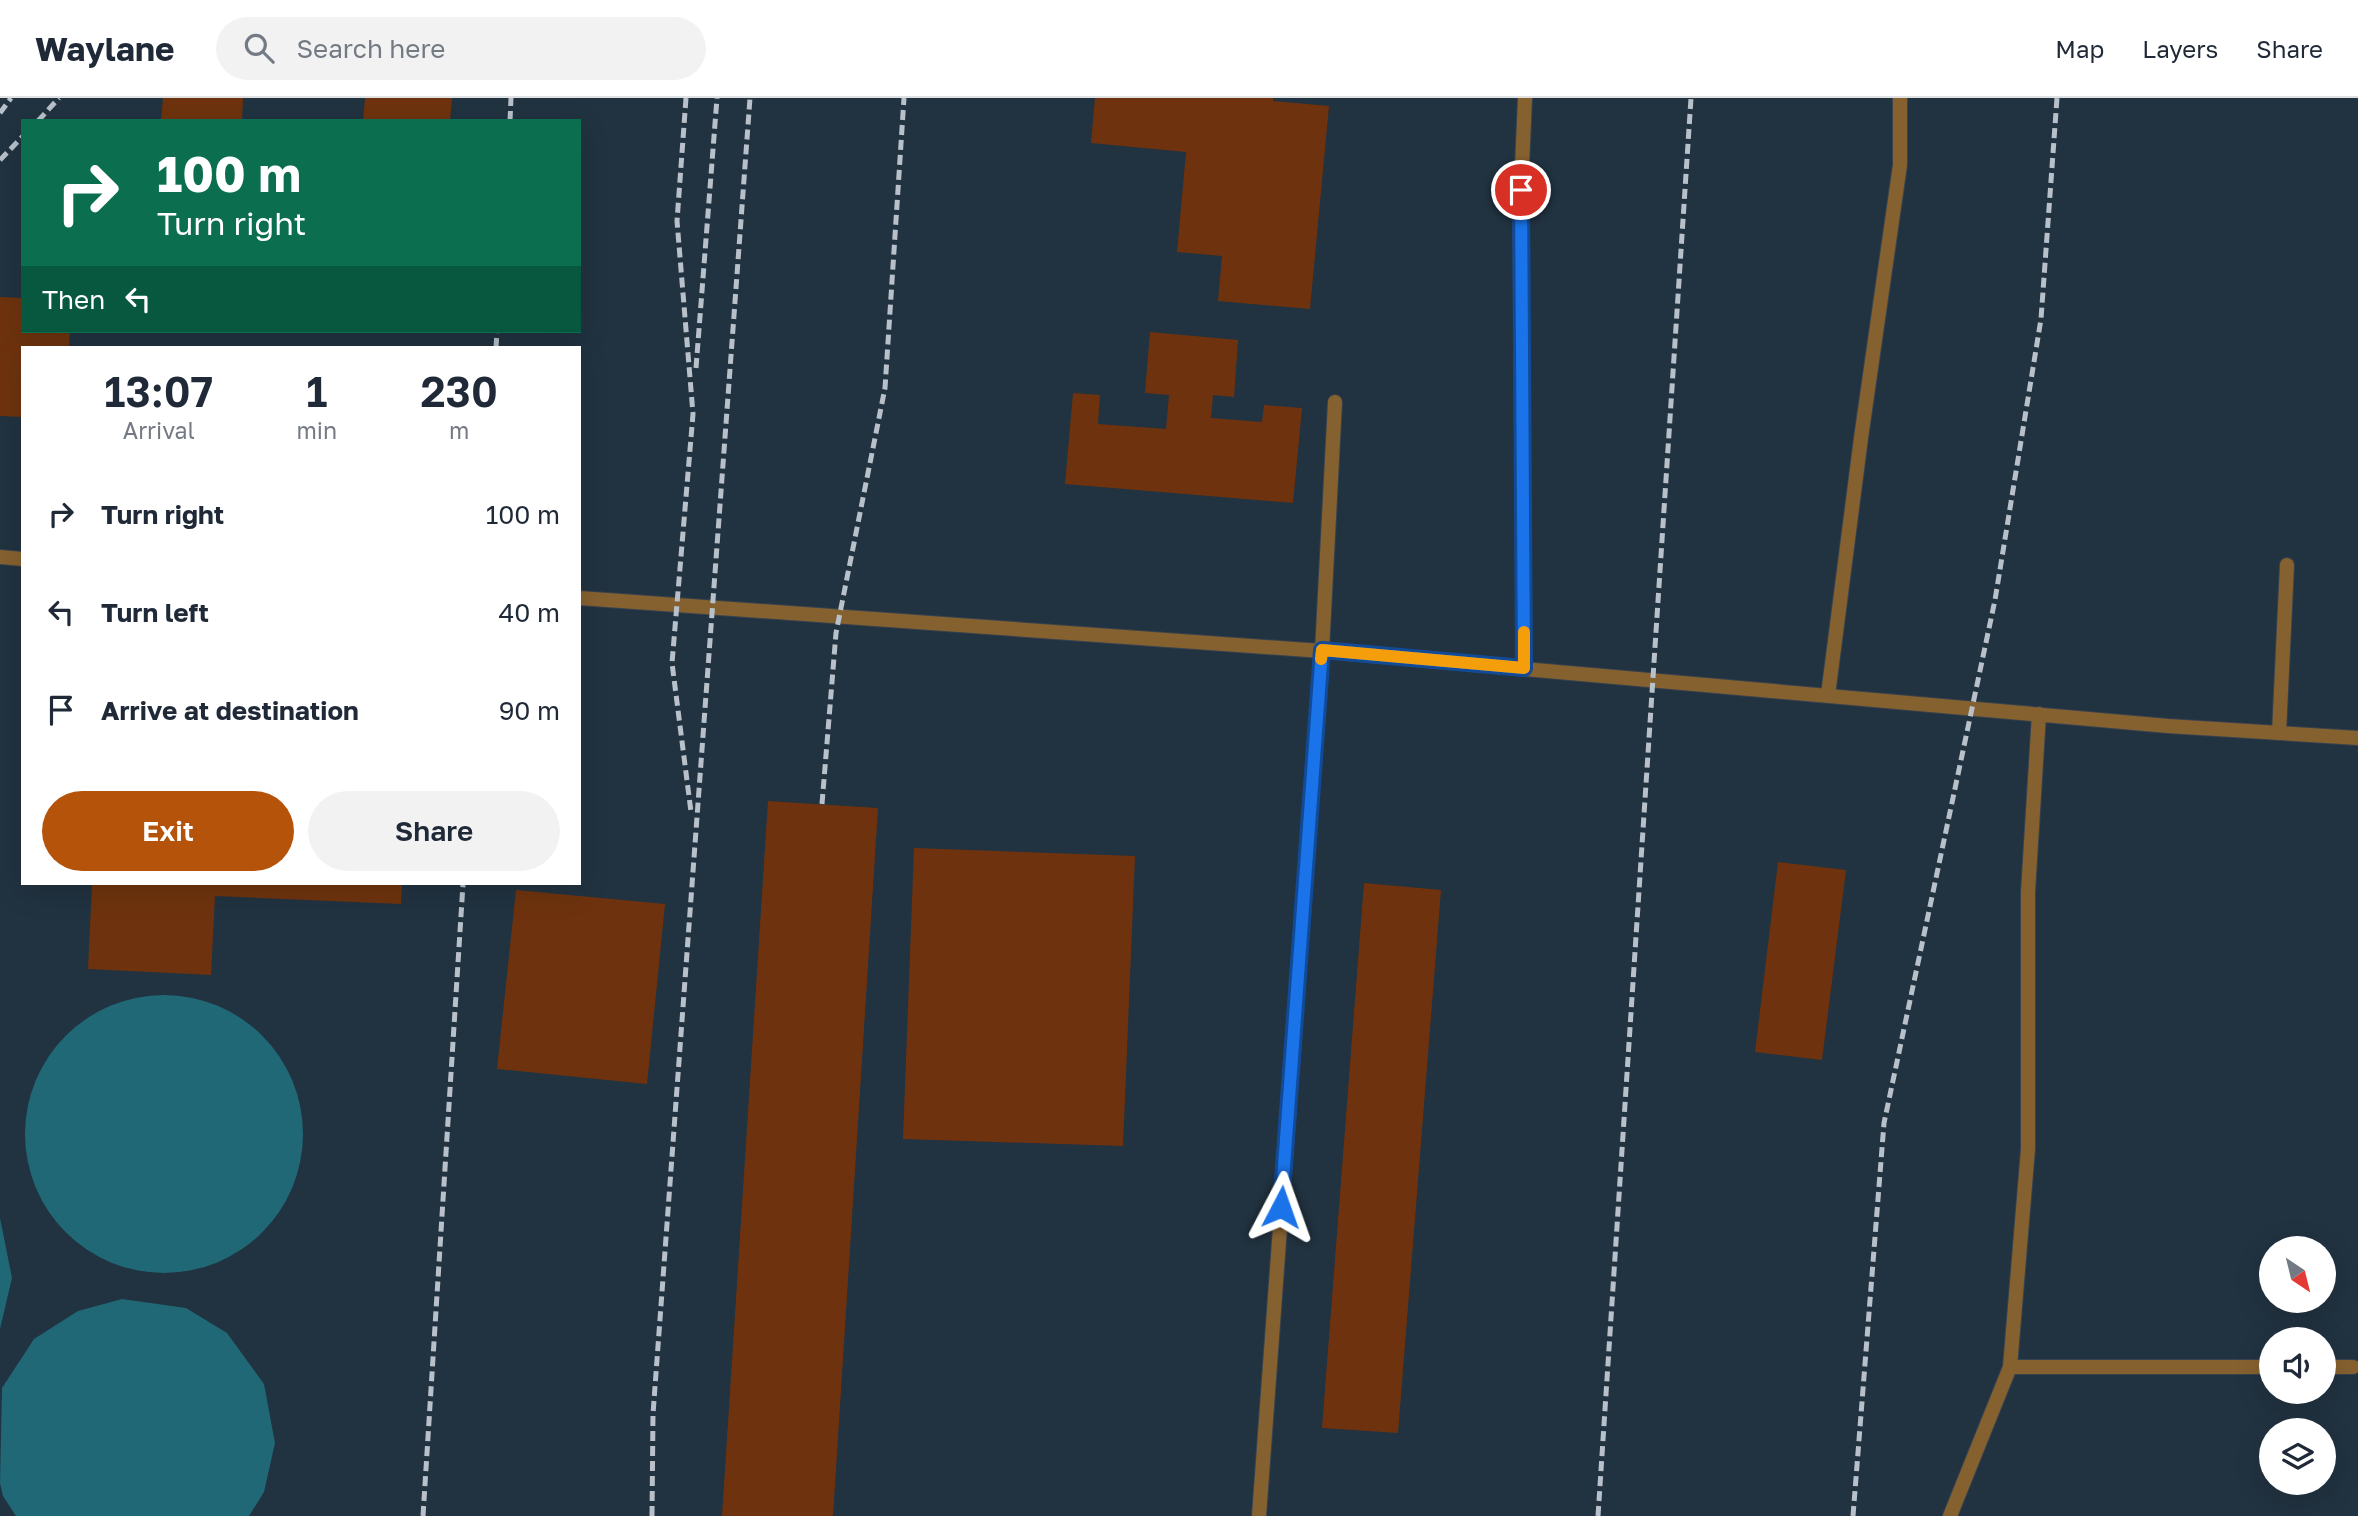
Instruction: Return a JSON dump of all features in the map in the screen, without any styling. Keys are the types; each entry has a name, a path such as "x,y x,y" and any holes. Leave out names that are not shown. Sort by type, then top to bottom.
{"street":[{"path":"1524,668 1520,212 1525,98"},
{"path":"1828,695 1900,165 1900,98"},
{"path":"1259,1516 1322,650 1335,402"},
{"path":"0,557 21,559"},
{"path":"2279,733 2287,565"},
{"path":"581,598 1322,650 2168,726 2358,738"},
{"path":"1950,1516 2010,1367 2028,1149 2028,892 2039,714"},
{"path":"2010,1367 2259,1367"},
{"path":"2336,1367 2353,1367"}],"shaded area":[{"path":"0,98 2358,98 2358,1516 0,1516"}],"water":[{"path":"178,995 230,1011 263,1035 280,1057 293,1081 301,1107 301,1161 293,1187 280,1211 263,1233 241,1250 217,1263 178,1273 150,1273 98,1257 65,1233 56,1222 41,1200 27,1161 25,1120 41,1068 65,1035 76,1026 98,1011 137,997"},
{"path":"0,1218 12,1278 0,1329"},
{"path":"122,1299 186,1308 227,1333 264,1384 275,1443 264,1492 249,1516 16,1516 3,1496 0,1483 2,1388 34,1339 78,1311"}],"building":[{"path":"163,98 243,98 242,119 161,119"},
{"path":"365,98 452,98 450,119 363,119"},
{"path":"1095,98 1273,98 1273,101 1329,106 1310,309 1218,301 1222,256 1177,252 1186,152 1091,143"},
{"path":"0,297 21,298 21,333 70,333 69,346 21,346 21,417 0,416"},
{"path":"1150,332 1238,340 1234,397 1213,395 1211,418 1262,422 1264,405 1302,408 1293,503 1065,484 1073,393 1100,395 1098,424 1166,429 1169,395 1145,393"},
{"path":"768,801 878,808 833,1516 722,1516"},
{"path":"914,848 1135,856 1123,1146 903,1139"},
{"path":"1778,862 1846,870 1822,1060 1755,1052"},
{"path":"1364,883 1441,890 1398,1433 1322,1428"},
{"path":"92,885 402,885 401,904 215,896 211,975 88,969"},
{"path":"516,890 665,904 647,1084 497,1069"}],"railway":[{"path":"0,113 11,98"},
{"path":"40,119 59,98"},
{"path":"510,119 511,98"},
{"path":"686,98 677,221 693,414 672,663 691,812"},
{"path":"696,368 717,98"},
{"path":"652,1516 653,1414 750,98"},
{"path":"822,804 836,633 885,388 904,98"},
{"path":"1598,1516 1691,98"},
{"path":"1853,1516 1884,1123 1995,600 2041,319 2057,98"},
{"path":"0,160 21,138"},
{"path":"496,346 497,333"},
{"path":"423,1516 463,885"}],"slow traffic":[{"path":"1321,659 1322,650 1524,668 1524,632"}],"route":[{"path":"1281,1207 1322,650 1524,668 1521,190"}]}
